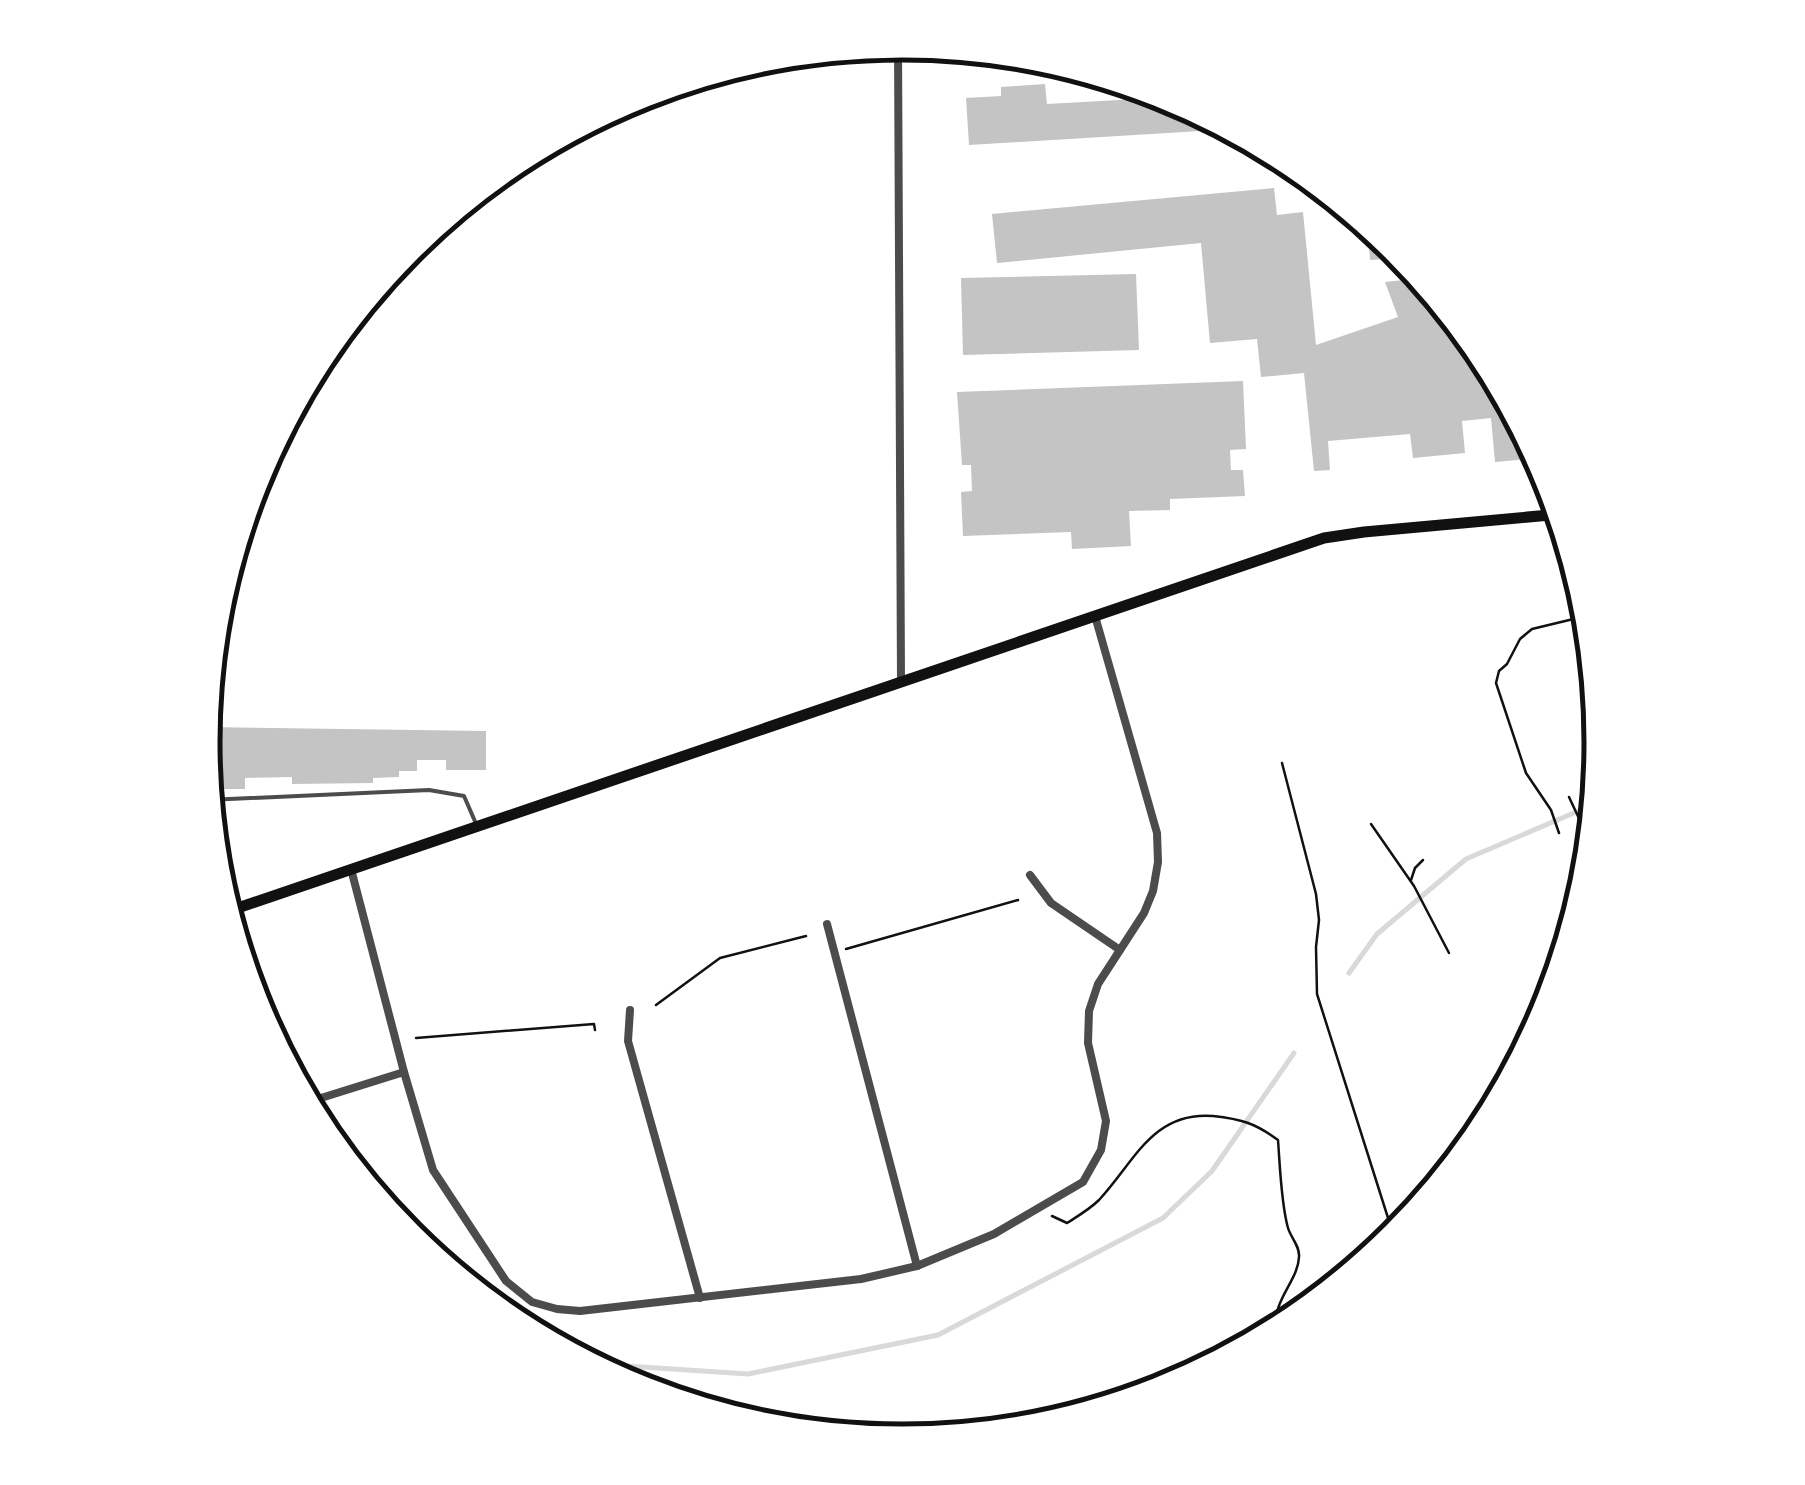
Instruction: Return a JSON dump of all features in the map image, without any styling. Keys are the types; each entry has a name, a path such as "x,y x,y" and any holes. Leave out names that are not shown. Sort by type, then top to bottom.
{"main road":[{"path":"240,907 1324,538 1546,515"}],"street":[{"path":"898,60 900,682"},
{"path":"351,869 433,1170 506,1281 532,1302 557,1310 580,1311 861,1279 918,1266 994,1234 1083,1182 1101,1150 1106,1121 1088,1043 1089,1011 1098,984 1154,891 1158,862 1157,833 1095,616"},
{"path":"1030,875 1052,903 1120,950"},
{"path":"827,924 918,1266"},
{"path":"630,1010 628,1041 700,1298"},
{"path":"320,1098 404,1072"}],"lane":[{"path":"222,799 429,790 464,796 477,826"}],"path":[{"path":"1560,834 1552,810 1526,773 1496,683 1499,671 1520,639 1532,630 1574,619"},
{"path":"1282,763 1316,894 1317,994 1389,1221"},
{"path":"1570,797 1580,819"},
{"path":"1371,824 1414,886 1449,953"},
{"path":"1410,881 1423,860"},
{"path":"844,949 1018,900"},
{"path":"656,1005 720,958 806,936"},
{"path":"416,1038 594,1024 595,1030"},
{"path":"1038,1209 1067,1223 1100,1199 1135,1153 1162,1127 1185,1117 1238,1119 1258,1125 1278,1140 1288,1229 1300,1260 1278,1313"}],"building":[{"path":"1045,84 1047,104 1131,99 1205,131 969,145 966,98 1001,96 1001,87"},
{"path":"1274,188 1277,215 1303,212 1316,345 1398,317 1385,282 1404,280 1470,363 1523,459 1495,462 1491,418 1462,421 1465,453 1413,458 1410,434 1328,441 1330,470 1314,471 1304,373 1261,377 1257,339 1210,343 1201,243 997,263 992,214"},
{"path":"1369,245 1384,259 1370,260"},
{"path":"1136,274 1139,350 963,355 961,278"},
{"path":"1243,381 1246,449 1230,450 1231,470 1243,470 1245,496 1170,499 1170,510 1129,511 1131,546 1072,549 1071,532 963,536 961,492 972,491 971,465 962,465 957,392"},
{"path":"220,727 486,731 486,770 446,770 446,760 417,760 417,771 399,771 399,777 373,778 373,783 292,784 292,777 245,778 245,789 221,789"}],"waterway":[{"path":"1349,973 1377,934 1466,859 1581,810"},
{"path":"625,1366 748,1374 938,1335 1163,1218 1212,1171 1294,1053"}]}
